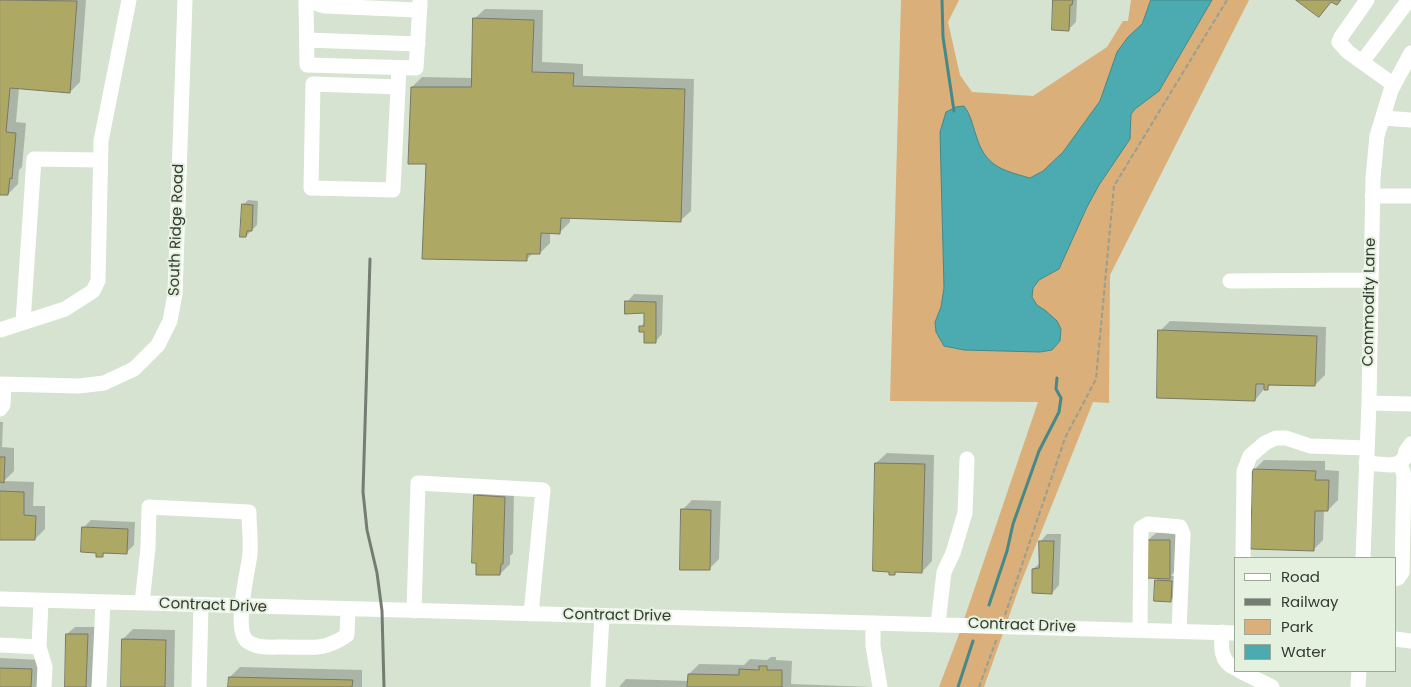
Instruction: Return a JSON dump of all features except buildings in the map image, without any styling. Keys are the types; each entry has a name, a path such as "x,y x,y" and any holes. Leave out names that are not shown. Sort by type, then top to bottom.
{"street":[{"path":"0,330 65,309 93,291 98,281 101,140 129,0"},
{"name":"South Ridge Road","path":"2,385 79,386 104,383 134,369 158,345 170,321 175,294 185,0"},
{"path":"306,0 307,65 399,68 416,68 420,2"},
{"path":"316,0 318,4 324,6 417,10 420,2"},
{"path":"1367,0 1339,42 1348,52 1394,85"},
{"path":"1362,62 1405,4"},
{"path":"307,40 418,44"},
{"name":"Commodity Lane","path":"1363,557 1372,196 1377,136 1394,85 1411,53"},
{"path":"398,87 313,84 311,188 393,190 399,68"},
{"path":"1383,118 1411,120"},
{"path":"22,322 34,160 100,160"},
{"path":"1372,196 1411,196"},
{"path":"1230,281 1371,280"},
{"path":"0,409 3,405 2,385"},
{"path":"1368,403 1411,404"},
{"path":"1243,557 1244,471 1250,456 1265,443 1276,438 1286,438 1310,446 1367,456 1397,464 1402,469 1404,476 1401,578"},
{"path":"1397,464 1404,459 1406,451 1411,444"},
{"path":"938,624 944,572 953,553 966,513 967,459"},
{"path":"414,611 418,483 543,490 531,614"},
{"path":"142,604 148,548 149,507 249,512 250,553 242,606 241,630 246,640 256,646 321,647 335,643 347,634 348,610"},
{"path":"1140,630 1141,528 1148,524 1180,527 1183,534 1179,631"},
{"name":"Contract Drive","path":"0,599 348,610 1228,632"},
{"path":"41,600 39,647 45,666 44,687"},
{"path":"99,687 103,602"},
{"path":"199,687 201,605"},
{"path":"598,687 602,616"},
{"path":"873,622 872,646 880,687"},
{"path":"1228,632 1221,650 1229,666 1234,668"},
{"path":"1396,639 1411,641"},
{"path":"0,645 39,647"},
{"path":"1242,672 1272,687"},
{"path":"1358,687 1359,672"}],"path":[{"path":"979,687 1002,626 1065,438 1096,380 1114,186 1227,0"}],"green space":[{"path":"901,0 959,0 948,22 960,75 972,92 1033,96 1107,47 1123,21 1128,21 1131,0 1249,0 1110,275 1109,403 1093,402 1020,585 984,687 939,687 958,637 1038,402 890,401"}],"water":[{"path":"1151,0 1212,0 1159,91 1131,114 1130,139 1099,185 1059,269 1039,280 1033,288 1032,297 1037,305 1057,321 1061,329 1060,341 1052,350 1040,352 964,350 944,346 936,332 935,322 941,307 944,288 940,132 946,112 956,107 964,106 970,116 984,154 996,165 1030,178 1043,171 1063,152 1100,101 1117,52 1128,37 1142,24"}],"waterway":[{"path":"942,0 943,37 954,111"},
{"path":"989,605 1007,551 1013,524 1039,451 1059,412 1061,398 1056,389 1057,378"},
{"path":"958,687 973,641"}],"railway":[{"path":"370,259 363,492 367,530 377,573 382,611 384,687"}]}
